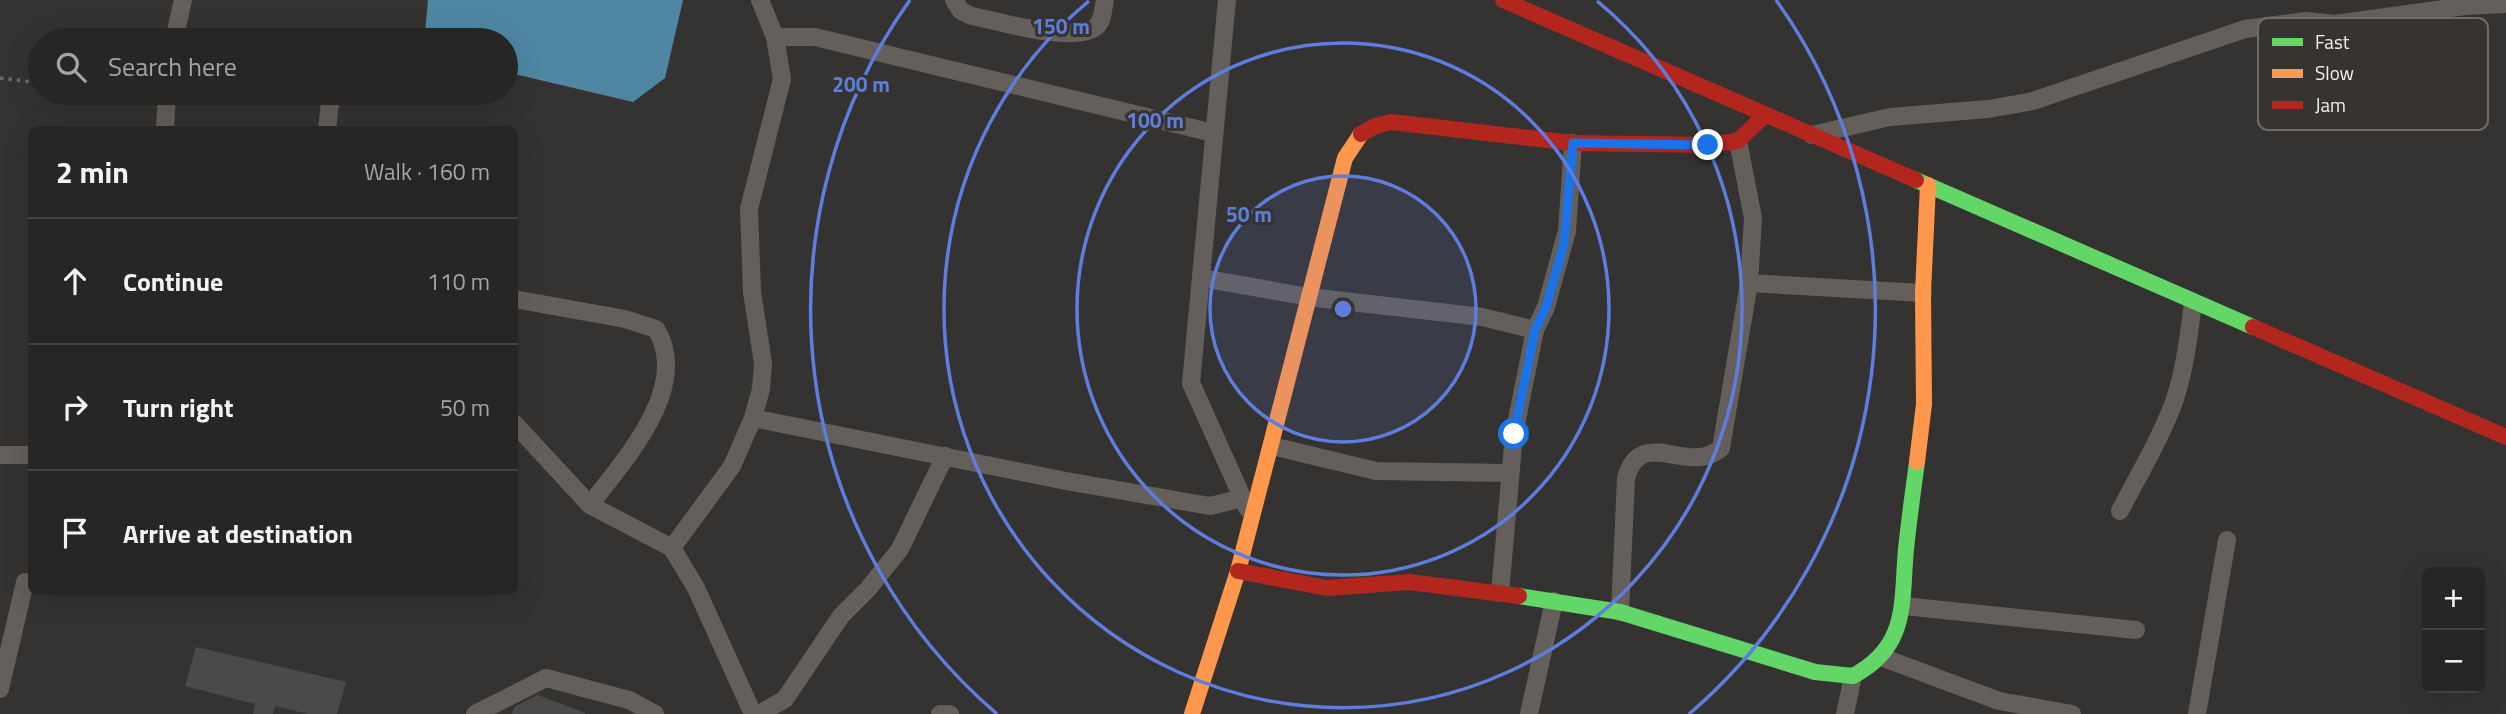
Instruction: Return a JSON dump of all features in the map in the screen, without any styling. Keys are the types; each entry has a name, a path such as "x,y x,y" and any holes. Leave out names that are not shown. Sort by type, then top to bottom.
{"street":[{"path":"177,28 183,0"},
{"path":"672,548 732,466 753,418 761,389 763,363 752,292 749,209 782,79 781,59 775,37 760,0"},
{"path":"954,0 961,11 972,16 1070,34 1094,29 1101,21 1105,0"},
{"path":"1227,0 1191,383 1252,517"},
{"path":"1503,0 2193,303 2506,437"},
{"path":"2382,18 2500,3"},
{"path":"1812,135 1890,117 1989,109 2033,101 2245,29 2258,27"},
{"path":"775,37 815,37 1213,133"},
{"path":"164,126 166,105"},
{"path":"327,126 330,105"},
{"path":"1192,714 1238,571 1345,158 1352,143 1374,124 1391,122 1573,143 1708,145 1738,141 1765,115"},
{"path":"1620,612 1626,478 1630,463 1640,454 1692,458 1712,456 1721,448 1749,283 1753,218 1738,141"},
{"path":"1500,593 1509,473 1535,330 1546,307 1564,244 1573,143"},
{"path":"1238,571 1327,588 1409,582 1620,612 1815,672 1853,676 1881,657 1897,630 1903,606 1906,552 1924,404 1923,293 1928,185"},
{"path":"1202,278 1309,296 1482,317 1535,330"},
{"path":"1749,283 1923,293"},
{"path":"518,300 646,324 656,329 662,338 665,373 655,411 643,434 590,505"},
{"path":"2120,511 2163,430 2175,398 2184,365 2193,303"},
{"path":"753,418 1066,481 1210,506 1242,498"},
{"path":"518,427 590,505 672,548 696,588 756,714 785,699 841,616 868,589 900,549 945,456"},
{"path":"1272,446 1384,472 1509,473"},
{"path":"0,455 28,455"},
{"path":"2197,714 2227,540"},
{"path":"0,689 25,582"},
{"path":"1529,714 1554,601"},
{"path":"1903,606 2136,629"},
{"path":"1881,657 2017,709 2072,714"},
{"path":"1845,714 1853,676"},
{"path":"475,714 546,678 629,700 655,714"},
{"path":"940,714 950,714"}],"path":[{"path":"0,78 28,82"}],"water":[{"path":"428,0 683,0 665,78 633,102 518,75 518,28 425,28"}],"building":[{"path":"196,647 346,682 337,714 308,714 275,706 273,714 253,714 255,704 185,686"},
{"path":"538,695 585,714 512,714 514,707"}],"traffic: fast":[{"path":"1916,180 2253,327"},
{"path":"1519,596 1620,612 1815,672 1853,676 1884,651 1899,622 1917,462"}],"traffic: slow":[{"path":"1192,714 1238,571 1345,158 1361,134"},
{"path":"1917,462 1924,404 1923,293 1928,185"}],"traffic: jam":[{"path":"1503,0 1916,180"},
{"path":"1361,134 1375,126 1391,122 1573,143 1708,145 1738,141 1765,115"},
{"path":"2253,327 2506,437"},
{"path":"1238,571 1327,588 1409,582 1519,596"}],"route":[{"path":"1514,434 1535,330 1546,307 1567,231 1573,143 1708,145"}]}
